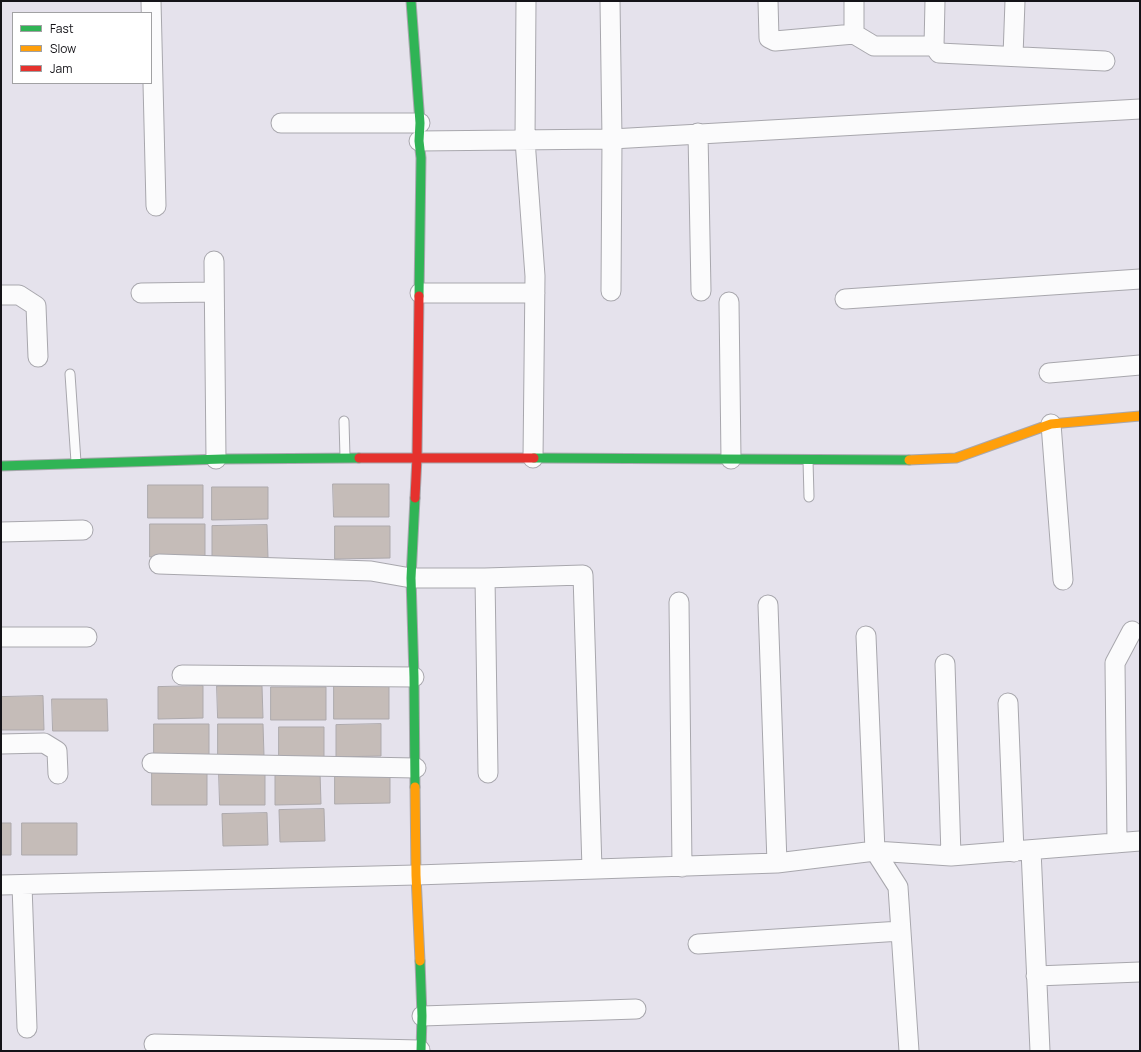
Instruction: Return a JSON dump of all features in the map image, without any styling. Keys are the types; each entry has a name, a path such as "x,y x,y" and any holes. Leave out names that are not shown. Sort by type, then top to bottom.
{"street":[{"path":"151,1 151,12"},
{"path":"154,1044 420,1050 422,1016 416,875 416,768 411,578 417,457 421,158 411,1"},
{"path":"526,1 525,140 533,240 535,293 533,458"},
{"path":"610,1 612,139 611,291"},
{"path":"768,1 769,38 775,41 854,34 874,46 934,46"},
{"path":"854,1 854,34"},
{"path":"934,1 934,46 939,53 1105,61"},
{"path":"1013,56 1015,1"},
{"path":"152,42 156,206"},
{"path":"281,123 525,140 612,139 1140,109"},
{"path":"698,133 701,291"},
{"path":"214,261 216,459"},
{"path":"845,299 1140,279"},
{"path":"141,293 214,292"},
{"path":"420,292 535,293"},
{"path":"1,295 19,294 36,306 38,357"},
{"path":"729,302 731,459"},
{"path":"1049,373 1140,365"},
{"path":"1,466 76,462 417,457 891,461 956,458 1051,424 1140,416"},
{"path":"1051,424 1063,580"},
{"path":"1,532 83,530"},
{"path":"159,564 371,571 411,578 485,578 583,575 592,869"},
{"path":"485,578 488,773"},
{"path":"679,602 682,866"},
{"path":"768,605 777,863"},
{"path":"1117,843 1115,663 1132,631"},
{"path":"866,636 875,851 898,887 909,1051"},
{"path":"1,637 87,637"},
{"path":"945,664 951,856"},
{"path":"182,675 414,676"},
{"path":"1008,703 1036,976 1040,1051"},
{"path":"1,744 44,743 57,751 58,774"},
{"path":"152,763 416,768"},
{"path":"1,885 416,875 777,863 875,851 951,856 1140,841"},
{"path":"22,885 27,1028"},
{"path":"698,944 901,930"},
{"path":"1036,976 1140,972"},
{"path":"422,1016 636,1009"}],"lane":[{"path":"70,374 76,462"},
{"path":"344,421 346,458"},
{"path":"808,460 809,497"}],"building":[{"path":"333,484 389,484 389,517 334,517"},
{"path":"148,485 203,485 203,518 148,518"},
{"path":"212,487 268,487 268,519 212,520"},
{"path":"150,524 205,524 205,556 150,557"},
{"path":"267,525 268,558 212,558 212,526"},
{"path":"335,526 390,526 390,558 335,559"},
{"path":"203,686 203,718 158,719 158,687"},
{"path":"217,686 262,686 263,718 218,718"},
{"path":"334,686 389,686 389,719 334,719"},
{"path":"271,687 326,687 326,720 271,720"},
{"path":"43,696 44,730 1,730 1,697"},
{"path":"52,699 107,699 108,731 53,731"},
{"path":"154,724 209,724 209,757 154,757"},
{"path":"218,724 263,724 264,756 218,756"},
{"path":"381,724 381,756 336,757 336,725"},
{"path":"279,727 324,727 324,759 279,759"},
{"path":"335,771 390,771 390,803 335,804"},
{"path":"152,772 207,772 207,805 152,805"},
{"path":"320,772 321,804 275,805 275,773"},
{"path":"219,773 265,773 265,805 220,805"},
{"path":"324,809 325,841 280,842 279,810"},
{"path":"267,813 268,845 223,846 222,814"},
{"path":"1,823 11,823 11,855 1,855"},
{"path":"22,823 77,823 77,855 22,855"}],"traffic: fast":[{"path":"411,1 420,123 419,141 421,158 419,296"},
{"path":"1,466 223,459 359,458"},
{"path":"534,458 909,460"},
{"path":"415,498 411,578 415,787"},
{"path":"420,961 422,1016 421,1051"}],"traffic: slow":[{"path":"909,460 956,458 1051,424 1140,416"},
{"path":"415,787 416,875 420,961"}],"traffic: jam":[{"path":"415,498 419,296"},
{"path":"359,458 534,458"}]}
